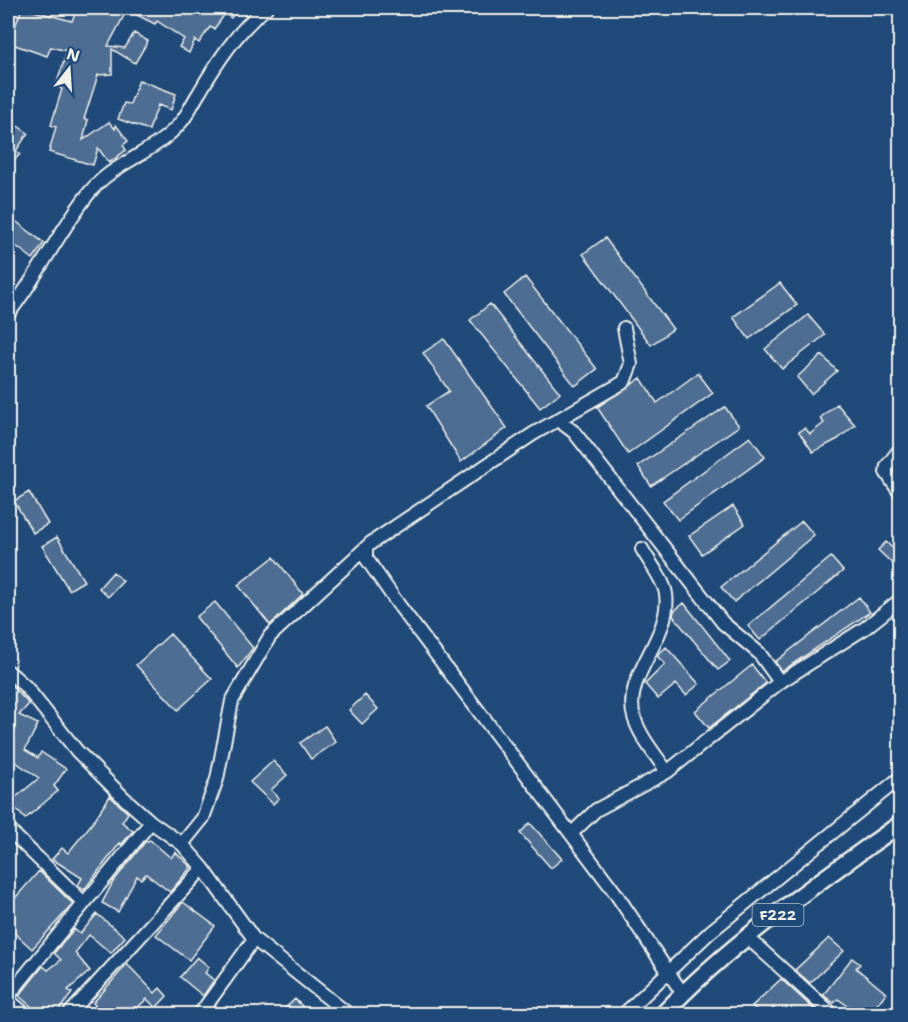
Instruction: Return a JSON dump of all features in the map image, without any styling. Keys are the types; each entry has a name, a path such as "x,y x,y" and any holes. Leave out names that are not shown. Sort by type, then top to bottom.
{"main road":[{"name":"F222","path":"663,1014 682,994 748,938 821,881 900,824"}],"street":[{"path":"8,314 30,285 90,192 108,174 163,142 184,119 222,56 266,8"},
{"path":"182,844 202,821 217,779 232,701 270,636 371,543 558,420 624,382 627,377 630,353 624,328"},
{"path":"571,412 574,432"},
{"path":"558,420 574,432 723,623 759,653 780,682"},
{"path":"900,449 886,466 886,472 900,493"},
{"path":"366,549 366,558 398,604 571,834 682,994"},
{"path":"642,549 666,593 659,639 637,682 633,715 639,729 667,772"},
{"path":"571,834 596,810 667,772 780,682 864,628 900,600"},
{"path":"8,670 26,687 77,751 151,822 182,844 203,868 254,939 348,1014"},
{"path":"624,1014 710,932 900,778"},
{"path":"25,1014 8,998 151,822"},
{"path":"8,829 84,903"},
{"path":"69,1014 203,868"},
{"path":"748,938 833,1014"},
{"path":"200,1014 254,939"}],"building":[{"path":"22,8 72,21 77,8 238,8 231,18 225,14 214,29 210,27 199,43 195,40 189,53 179,47 184,39 157,21 155,24 127,10 108,46 125,48 134,33 148,41 135,63 112,49 112,74 98,75 84,119 88,120 83,140 109,122 115,129 116,125 128,141 123,145 126,150 109,163 98,148 93,165 49,152 56,127 51,125 62,89 56,86 67,51 51,47 47,56 9,43"},
{"path":"139,80 176,94 171,110 158,105 149,130 118,119 124,103 130,104"},
{"path":"10,121 28,133 16,151 20,154 8,167 8,126"},
{"path":"13,219 44,243 33,259 8,240 8,226"},
{"path":"605,238 673,329 651,345 583,254"},
{"path":"525,277 597,369 575,386 504,294"},
{"path":"780,283 797,305 749,339 733,317"},
{"path":"490,304 560,393 540,408 470,320"},
{"path":"808,315 825,335 782,369 765,349"},
{"path":"444,339 507,428 461,462 426,406 449,391 423,353"},
{"path":"822,355 837,371 811,394 797,377"},
{"path":"698,373 713,393 628,454 597,407 641,378 657,403"},
{"path":"837,404 855,425 838,439 813,452 799,432 805,428 810,434 824,423 820,418"},
{"path":"725,407 739,426 651,486 638,466"},
{"path":"750,437 765,457 678,520 663,501"},
{"path":"29,492 48,524 33,533 14,501"},
{"path":"733,506 745,524 702,554 689,536"},
{"path":"802,521 814,535 734,602 721,587"},
{"path":"57,537 84,581 69,590 42,546"},
{"path":"886,542 900,555 900,563 896,567 878,550"},
{"path":"274,557 303,594 270,625 238,585"},
{"path":"831,557 843,571 760,640 748,626"},
{"path":"113,572 123,581 108,597 99,588"},
{"path":"859,597 870,612 782,671 775,662"},
{"path":"215,602 253,648 238,668 196,617"},
{"path":"684,603 730,661 718,670 673,616 674,611"},
{"path":"170,634 212,679 178,710 136,665"},
{"path":"666,647 699,684 686,695 676,684 658,699 645,684 665,664 657,656"},
{"path":"752,665 766,683 709,728 695,711"},
{"path":"8,682 29,704 19,715 38,724 25,750 38,758 41,752 66,769 54,786 58,791 25,819 10,802 39,778 14,761 8,767 8,742 15,731 8,725"},
{"path":"365,695 378,709 362,724 349,710"},
{"path":"325,726 336,742 311,759 300,743"},
{"path":"273,761 287,775 271,790 279,798 273,804 250,782"},
{"path":"110,796 128,813 122,822 133,831 122,844 120,843 84,890 78,885 82,878 52,859 62,848 68,853"},
{"path":"530,823 562,859 551,868 520,833"},
{"path":"150,840 171,858 175,852 191,867 170,892 146,874 141,879 137,876 118,912 102,903 113,882 145,842"},
{"path":"39,871 73,904 32,949 8,927 8,906"},
{"path":"183,902 215,926 189,960 156,935"},
{"path":"97,914 125,937 111,953 89,935 75,953 90,971 68,990 72,993 56,1014 40,1014 19,996 43,966 48,970 61,960 54,953 74,929 80,934"},
{"path":"829,938 844,951 810,983 795,970"},
{"path":"197,957 209,967 205,973 214,980 203,996 180,977"},
{"path":"852,958 860,964 856,968 886,993 876,1006 886,1014 859,1014 838,999 834,1003 823,995"},
{"path":"127,964 155,993 160,988 167,996 156,1008 147,999 130,1014 89,1014 96,1006 93,1003"},
{"path":"781,979 817,1012 815,1014 781,1014 773,1008 767,1014 762,1014 752,1006"},
{"path":"295,999 310,1014 279,1014"}]}
